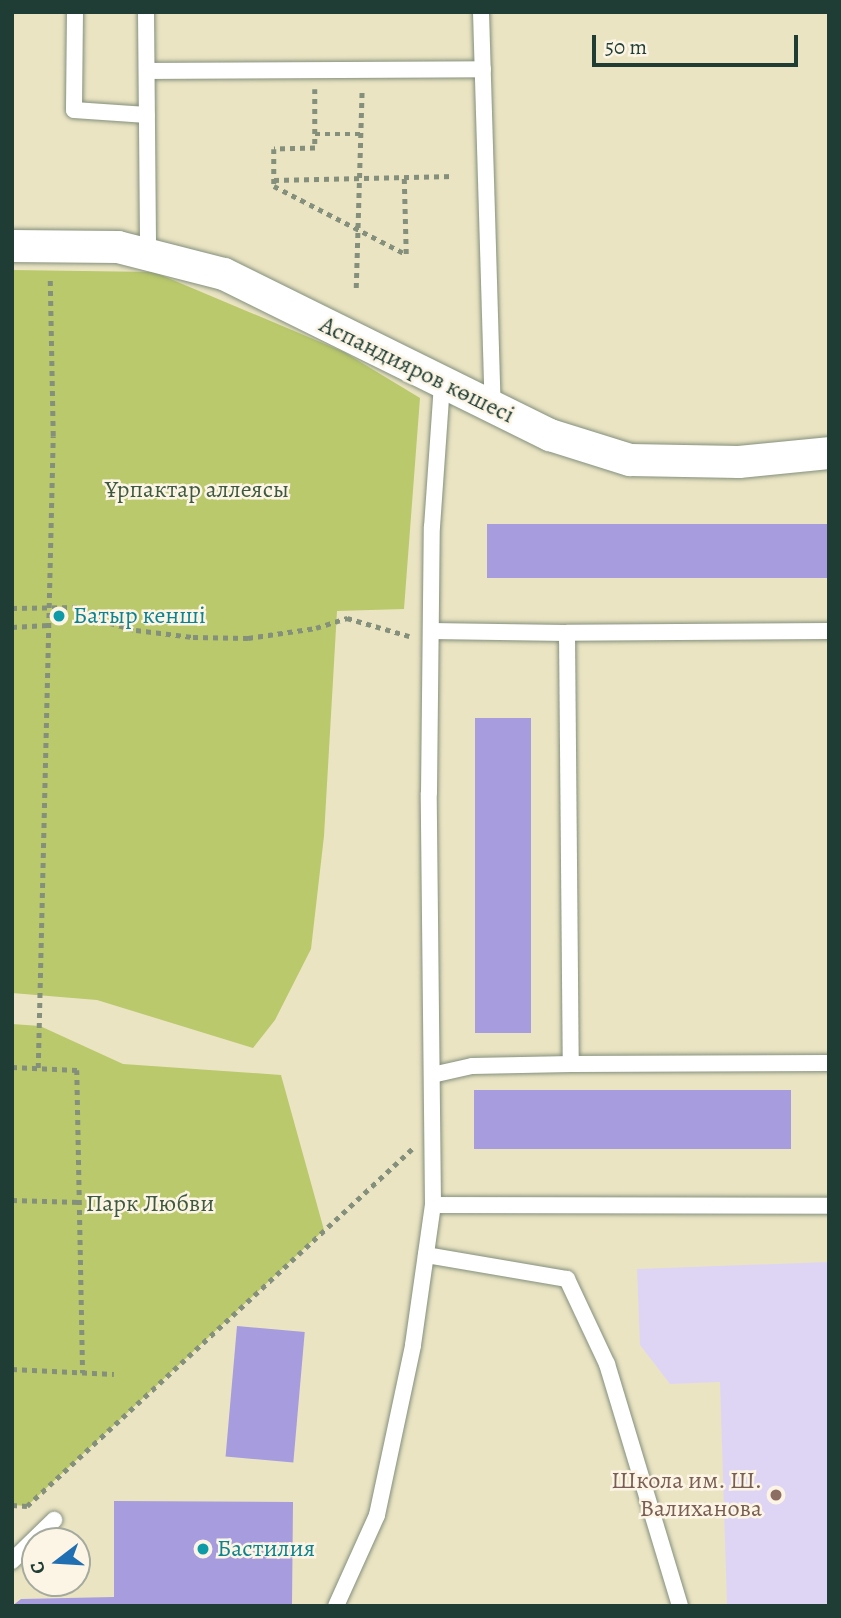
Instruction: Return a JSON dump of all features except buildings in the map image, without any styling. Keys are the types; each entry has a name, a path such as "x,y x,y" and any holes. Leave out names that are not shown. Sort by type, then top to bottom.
{"street":[{"name":"Аспандияров көшесі","path":"12,246 118,247 224,274 550,435 630,460 739,462 829,453"}],"lane":[{"path":"75,12 74,110 147,115"},
{"path":"146,12 148,254"},
{"path":"481,12 493,408"},
{"path":"147,72 483,69"},
{"path":"336,1606 377,1515 413,1345 433,1205 431,631 442,383"},
{"path":"431,631 829,631"},
{"path":"567,633 571,1064"},
{"path":"432,1076 472,1066 829,1063"},
{"path":"433,1205 829,1206"},
{"path":"426,1255 567,1279 607,1364 680,1606"},
{"path":"12,1561 54,1520"}],"path":[{"path":"315,72 315,148 274,149 274,186 406,254 404,177"},
{"path":"356,288 363,72"},
{"path":"315,134 361,134"},
{"path":"274,180 454,176"},
{"path":"38,1068 53,436 51,277"},
{"path":"12,608 78,607 100,620 136,630 193,637 248,638 316,628 347,618 404,638 431,631"},
{"path":"12,627 48,625"},
{"path":"12,1066 77,1070 83,1373"},
{"path":"12,1505 27,1506 433,1129"},
{"path":"12,1200 80,1202"},
{"path":"12,1370 114,1374"}],"shaded area":[{"name":"Школа им. Ш. Валиханова","path":"829,1262 829,1606 727,1606 720,1382 670,1384 640,1345 637,1269"}],"green space":[{"name":"Ұрпактар аллеясы","path":"12,270 154,272 344,352 420,398 404,609 337,611 324,836 311,949 275,1020 253,1048 97,1000 12,993"},
{"name":"Парк Любви","path":"12,1024 40,1026 123,1064 281,1075 324,1230 27,1506 12,1505"}],"place":[{"name":"Батыр кенші","path":"59,616"},
{"name":"Школа им. Ш. Валиханова","path":"776,1495"},
{"name":"Бастилия","path":"203,1549"}]}
